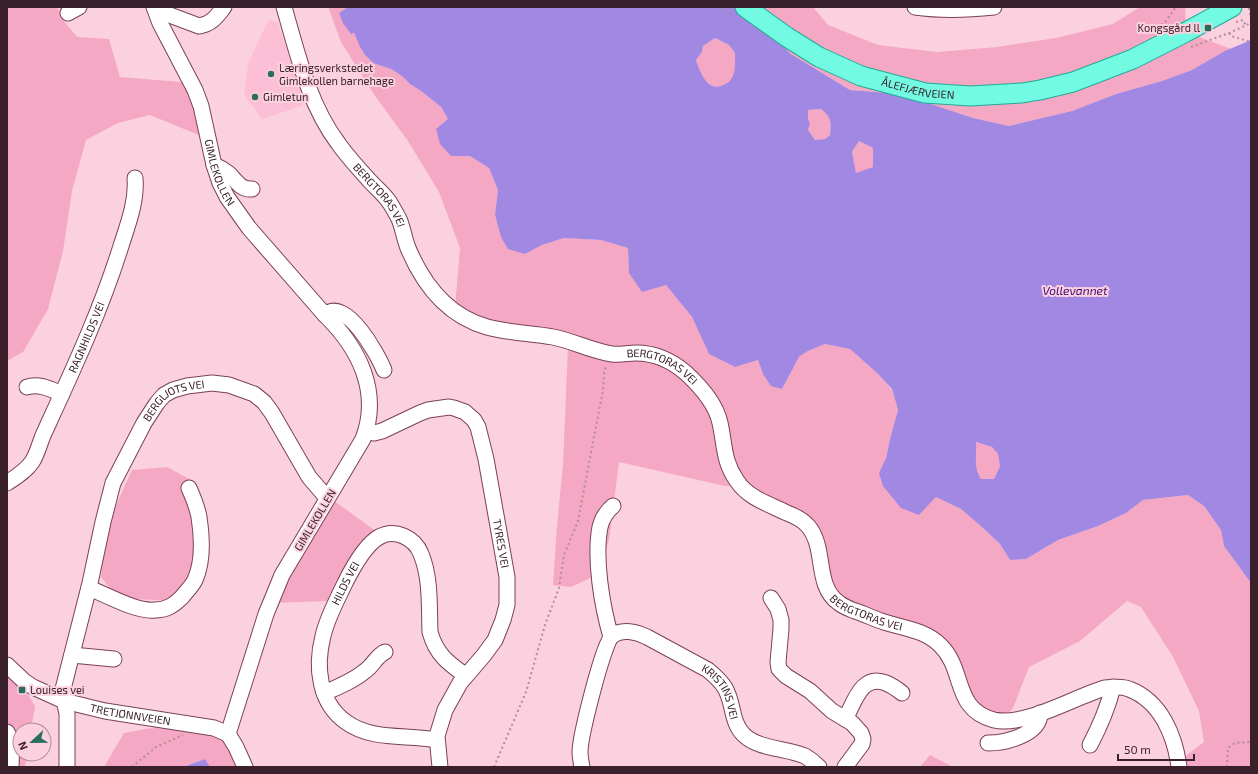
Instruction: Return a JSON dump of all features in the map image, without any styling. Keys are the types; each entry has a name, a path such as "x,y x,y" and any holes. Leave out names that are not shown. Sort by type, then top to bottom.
{"main road":[{"name":"ÅLEFJÆRVEIEN","path":"739,11 787,37 819,57 860,76 924,92 970,96 1022,93 1073,82 1133,58 1223,8"}],"street":[{"path":"156,10 199,26 214,20 224,7"},
{"name":"BERGTORAS VEI","path":"284,7 301,64 315,102 330,133 389,202 399,219 403,236 416,266 429,286 458,315 469,321 499,330 559,338 609,354 640,353 656,355 683,370 696,383 716,409 720,423 725,456 734,478 748,493 797,517 813,534 818,547 826,588 836,601 882,621 925,634 938,642 949,655 963,694 969,704 976,712 996,720 1005,721 1027,718 1096,690 1113,687 1129,689 1140,694 1162,715 1175,745 1179,767"},
{"path":"915,7 949,11 964,11 994,7"},
{"name":"GIMLEKOLLEN","path":"156,10 195,90 201,106 214,165 220,183 237,213 338,327 352,347 366,381 370,405 370,414 363,440 282,575 271,601 228,734"},
{"path":"214,165 228,173 242,188 252,189"},
{"name":"RAGNHILDS VEI","path":"8,481 28,468 33,460 99,309 129,222 136,187 135,178"},
{"path":"325,314 332,310 337,310 361,330 373,347 384,370"},
{"name":"BERGLJOTS VEI","path":"67,767 67,714 63,689 89,588 99,537 114,483 135,439 164,395 180,387 197,384 223,384 240,388 254,394 260,399 277,421 309,477 328,498"},
{"path":"27,387 36,385 62,394"},
{"name":"TYRES VEI","path":"366,430 374,433 382,432 420,413 428,410 448,407 465,412 474,420 478,427 486,459 507,577 508,596 503,620 495,640 484,655 465,675 445,710 437,740 440,767"},
{"path":"89,588 140,609 150,610 167,608 172,606 180,599 194,581 199,566 201,553 199,516 196,504 189,488"},
{"path":"582,767 580,751 583,732 599,669 611,637 601,589 599,555 601,526 605,516 613,506"},
{"name":"HILDS VEI","path":"437,740 366,732 340,717 330,705 324,693 320,674 320,657 322,638 328,620 334,605 360,558 379,537 386,534 397,534 408,538 415,544 421,553 427,577 430,632 432,639 439,653 465,675"},
{"path":"771,598 778,609 781,620 778,662 779,669 786,676 810,691 825,706 859,729 863,739 862,744 845,767"},
{"name":"KRISTINS VEI","path":"611,637 621,632 638,633 708,670 724,686 731,703 736,724 749,740 806,757 819,767"},
{"path":"324,693 356,678 367,670 379,654 385,652"},
{"path":"72,655 114,659"},
{"name":"TRETJØNNVEIEN","path":"7,665 19,677 33,687 64,702 105,711 214,728 228,734"},
{"path":"845,719 861,689 871,682 878,681 885,683 902,693"},
{"path":"1090,745 1105,714 1113,687"},
{"path":"988,743 1014,740 1035,726 1040,713"},
{"path":"7,732 12,742 11,767"},
{"path":"228,734 245,767"}],"path":[{"path":"720,7 739,11"},
{"path":"1161,25 1166,21 1176,7"},
{"path":"1223,8 1251,19"},
{"path":"1184,49 1229,34 1251,23"},
{"path":"1229,34 1251,42"},
{"path":"494,767 526,692 545,625 559,588 564,555 578,521 604,390 604,374 609,354"},
{"path":"132,767 156,747 185,734"},
{"path":"1227,767 1228,748 1235,743 1251,742"}],"shaded area":[{"path":"7,7 57,7 63,20 77,37 109,39 120,77 193,83 206,138 150,115 118,123 86,140 72,191 63,251 48,309 23,352 7,361"},
{"path":"328,7 348,7 339,13 352,34 354,33 365,55 373,63 391,69 402,76 410,84 441,107 470,156 489,168 498,190 495,215 501,237 525,254 542,245 564,238 601,240 628,248 629,273 666,285 692,317 709,354 735,367 758,360 763,374 782,389 800,354 801,355 825,344 850,349 877,373 892,390 898,410 886,458 879,473 919,515 936,497 961,509 1000,544 1010,560 1026,559 1058,540 1098,526 1126,513 1143,500 1188,495 1204,506 1221,530 1224,546 1251,583 1251,767 1179,767 1180,760 1204,742 1199,711 1173,657 1141,607 1127,601 1080,641 1029,667 1013,708 1005,717 967,700 940,645 839,602 817,552 792,513 739,485 725,486 619,462 609,540 597,575 571,587 553,585 563,465 568,346 495,327 455,308 460,248 439,192 408,141 373,93 341,42"},
{"path":"732,7 813,7 828,25 878,45 937,52 997,47 1056,38 1113,24 1140,7 1185,7 1186,32 1231,49 1192,70 1162,81 1116,94 1072,111 1009,126 973,118 901,94 850,90 791,54 762,25"},
{"name":"Læringsverkstedet Gimlekollen barnehage","path":"269,20 278,22 304,99 302,106 262,119 244,95 248,64"},
{"path":"715,38 729,45 736,53 733,77 726,84 716,87 710,85 704,79 696,60 702,52 703,46"},
{"path":"821,109 830,120 830,135 825,139 815,140 808,130 810,124 808,119 808,110"},
{"path":"859,141 873,148 873,167 856,174 852,152"},
{"path":"975,442 992,447 998,454 1000,466 994,479 981,479 976,466"},
{"path":"167,467 193,481 199,532 201,568 174,601 118,598 101,577 107,525 132,470"},
{"path":"323,493 373,529 381,537 344,589 327,601 271,603"},
{"path":"7,669 22,685 35,706 32,722 12,722 12,762 26,762 25,767 7,767"},
{"path":"162,726 223,729 246,767 210,767 204,759 183,767 104,767 124,733"},
{"path":"930,755 953,767 920,767"}],"water":[{"name":"Vollevannet","path":"348,7 732,7 762,25 791,54 850,90 901,94 973,118 1009,126 1072,111 1116,94 1162,81 1192,70 1225,51 1251,40 1251,583 1224,546 1221,530 1204,506 1188,495 1143,500 1126,513 1098,526 1058,540 1026,559 1010,560 1000,544 961,509 936,497 919,515 901,508 883,486 879,473 886,458 898,410 892,389 877,373 850,349 825,344 808,351 800,355 782,389 771,386 763,374 758,360 735,367 709,354 692,317 666,285 642,292 629,273 628,248 601,240 564,238 542,245 525,254 508,249 501,237 495,215 498,190 489,168 470,156 451,156 440,144 436,129 448,119 441,107 410,84 402,76 391,69 373,63 365,55 354,33 351,34 343,23 339,13","holes":["715,38 729,45 735,53 734,73 730,81 726,84 716,87 713,86 709,84 703,76 696,60 702,52 703,46","821,109 829,118 830,135 825,139 815,140 808,130 810,124 808,119 808,110","859,141 873,148 873,167 856,173 852,152","976,442 992,447 998,454 1000,466 994,479 981,479 976,466"]},
{"path":"205,759 210,767 183,767"}],"place":[{"name":"Kongsgård ll","path":"1208,28"},
{"name":"Læringsverkstedet Gimlekollen barnehage","path":"271,74"},
{"name":"Gimletun","path":"255,97"},
{"name":"Louises vei","path":"22,690"}]}
